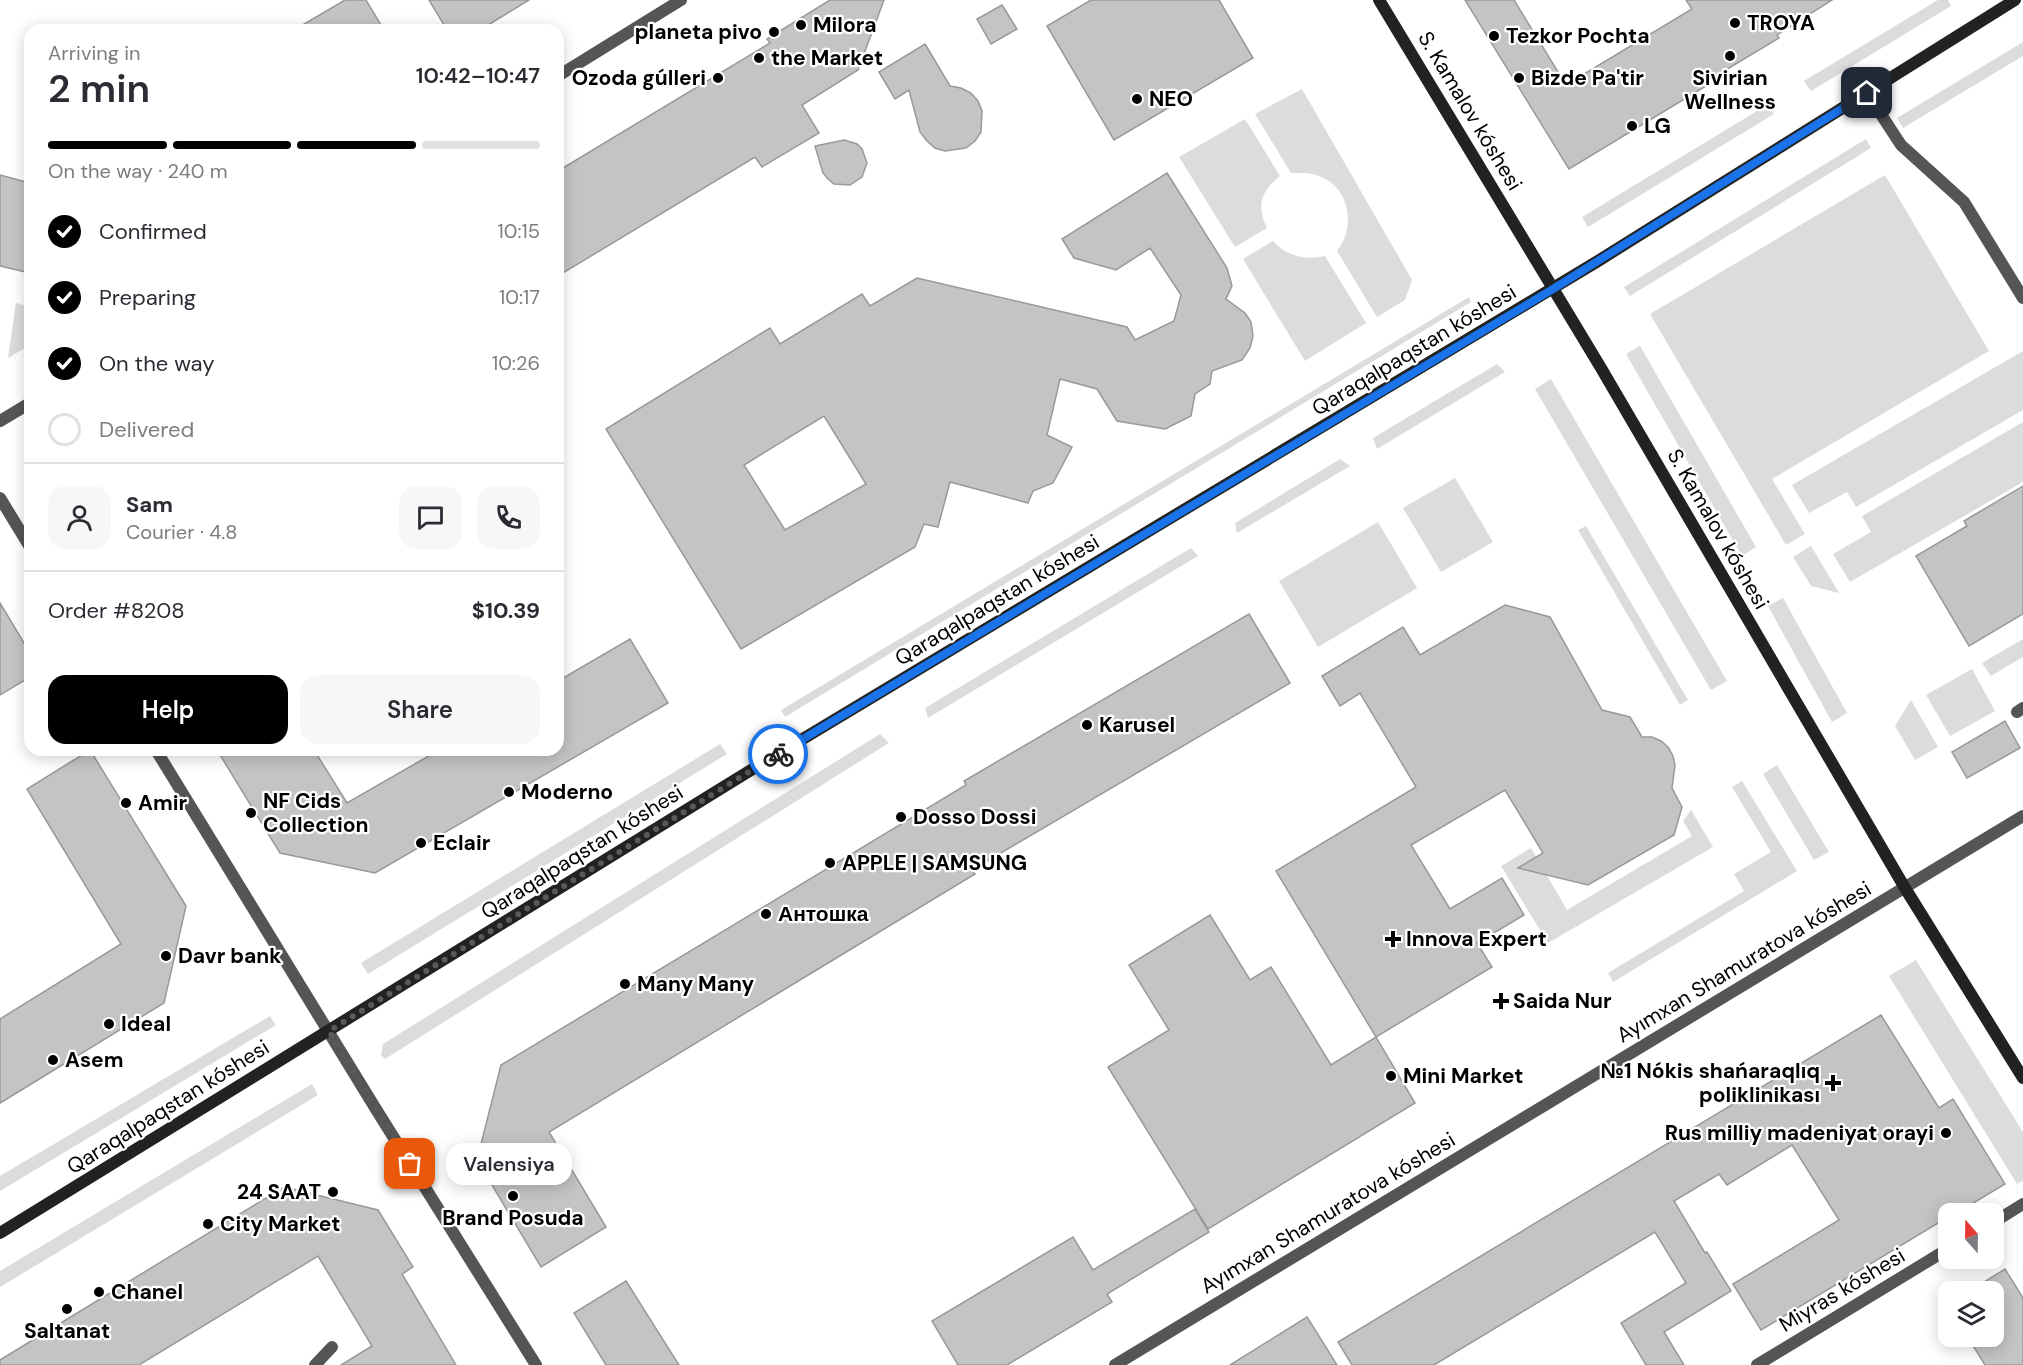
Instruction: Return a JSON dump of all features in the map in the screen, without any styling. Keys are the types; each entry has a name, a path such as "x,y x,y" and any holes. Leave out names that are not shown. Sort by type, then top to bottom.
{"street":[{"path":"564,72 681,0"},
{"name":"S. Kamalov kóshesi","path":"1379,0 1553,289 1905,888 2023,1078"},
{"name":"Qaraqalpaqstan kóshesi","path":"0,1233 776,755 1553,289 2015,0"},
{"path":"1867,93 1901,145 1964,202 2023,298"},
{"path":"0,421 24,407"},
{"path":"0,498 24,537"},
{"path":"160,756 536,1365"},
{"name":"Ayımxan Shamuratova kóshesi","path":"1115,1365 2023,816"},
{"path":"2004,1216 2023,1204"},
{"name":"Miyras kóshesi","path":"1756,1365 1938,1255"},
{"path":"315,1365 332,1347"}],"shaded area":[{"path":"1938,0 1948,0 1951,6 1811,91 1804,81"},
{"path":"2023,42 2023,56 1903,128 1897,118"},
{"path":"1302,89 1412,280 1405,300 1377,317 1337,251 1347,231 1348,220 1347,209 1338,189 1319,176 1309,173 1291,173 1255,114"},
{"path":"1767,105 1774,114 1588,227 1582,217"},
{"path":"1245,119 1280,176 1268,187 1262,199 1262,213 1267,228 1235,247 1179,157"},
{"path":"1866,139 1871,148 1630,296 1624,287"},
{"path":"1885,175 1989,351 1772,479 1805,534 1786,545 1650,314"},
{"path":"1273,241 1284,251 1297,256 1310,258 1325,256 1366,323 1305,361 1243,259"},
{"path":"1469,297 1471,302 785,717 781,710"},
{"path":"16,303 24,305 24,349 8,358"},
{"path":"1640,346 1756,547 1742,556 1626,354"},
{"path":"2023,351 2023,410 1856,507 1847,492 1809,513 1792,485"},
{"path":"1497,364 1505,372 1377,449 1373,438"},
{"path":"1551,379 1727,681 1711,690 1535,389"},
{"path":"2023,422 2023,482 1850,582 1833,554 1871,532 1862,516"},
{"path":"1340,459 1350,466 1237,533 1235,523"},
{"path":"1455,478 1493,542 1441,572 1403,508"},
{"path":"1378,522 1417,588 1318,647 1279,581"},
{"path":"1586,526 1688,700 1680,705 1578,530"},
{"path":"1811,546 1839,593 1811,586 1793,557"},
{"path":"1191,548 1198,556 928,718 925,708"},
{"path":"1783,598 1847,713 1832,722 1768,606"},
{"path":"2023,639 2023,657 1991,676 1982,663"},
{"path":"1972,669 1995,711 1950,736 1926,695"},
{"path":"1911,700 1938,747 1915,760 1895,726"},
{"path":"880,734 889,743 385,1059 381,1055 383,1044"},
{"path":"720,744 727,754 368,974 361,963"},
{"path":"1777,765 1829,852 1814,860 1763,774"},
{"path":"1742,781 1797,871 1613,982 1608,973 1744,891 1734,874 1771,852 1732,787"},
{"path":"1691,810 1713,847 1548,943 1501,866 1531,848 1567,910 1692,836 1683,821"},
{"path":"1916,960 2023,1132 2023,1181 2017,1184 1889,976"},
{"path":"270,1016 276,1025 0,1191 0,1176"},
{"path":"312,1084 318,1095 0,1287 0,1271"}],"building":[{"path":"345,0 366,0 380,24 304,24"},
{"path":"429,0 529,0 490,24 443,24"},
{"path":"830,0 884,0 858,70 802,105 819,133 762,167 755,157 564,272 564,167 770,43 767,39"},
{"name":"NEO","path":"1091,0 1219,0 1253,58 1114,140 1047,26"},
{"path":"1465,0 1514,0 1566,85 1692,9 1686,0 1832,0 1777,35 1779,38 1709,80 1711,83 1569,169"},
{"path":"1002,5 1017,29 991,44 977,19"},
{"path":"925,44 950,86 971,93 978,101 982,111 981,132 966,148 945,151 935,148 920,132 909,90 895,99 879,72"},
{"path":"844,140 857,144 862,149 867,163 862,177 850,185 834,184 828,179 823,173 815,146"},
{"path":"1167,173 1227,268 1232,286 1226,299 1245,313 1251,322 1253,336 1250,348 1242,360 1212,371 1210,384 1195,394 1191,416 1165,429 1117,421 1097,389 1060,379 1047,435 1072,447 1053,483 1033,491 1028,503 950,482 938,527 924,524 915,547 741,649 606,429 770,328 780,344 862,294 870,306 917,278 1127,327 1135,340 1174,321 1181,295 1150,248 1116,270 1074,258 1062,239","holes":["824,416 866,484 785,530 744,465"]},
{"path":"0,175 24,181 24,272 0,266"},
{"path":"2023,486 2023,614 1969,646 1916,556 1967,526 1964,521"},
{"path":"0,603 24,643 24,681 0,695"},
{"path":"1505,605 1550,617 1602,710 1630,717 1642,737 1652,737 1668,747 1675,765 1672,788 1682,807 1674,835 1588,885 1518,868 1543,853 1505,790 1411,845 1450,909 1502,878 1524,915 1477,943 1492,967 1376,1037 1276,871 1416,787 1360,693 1340,706 1322,676 1403,627 1420,655"},
{"path":"1249,614 1290,683 972,870 975,874 549,1132 606,1227 541,1267 477,1160 501,1065 966,785 964,781"},
{"path":"630,639 668,703 375,873 280,853 221,756 318,756 347,803 429,756 564,756 564,678"},
{"path":"2005,721 2020,748 1967,778 1952,752"},
{"path":"80,756 94,756 186,906 164,1003 0,1103 0,1019 121,944 27,789"},
{"path":"1210,915 1250,980 1271,967 1331,1065 1376,1037 1415,1103 1208,1229 1108,1067 1169,1030 1129,965"},
{"path":"1881,1015 1939,1108 1953,1099 2005,1184 1973,1203 1938,1203 1938,1223 1761,1330 1733,1284 1839,1220 1792,1145 1727,1185 1719,1174 1674,1201 1731,1291 1664,1332 1684,1365 1646,1365 1621,1323 1686,1283 1655,1232 1434,1365 1352,1365 1338,1342"},
{"path":"284,1187 378,1210 413,1267 402,1274 456,1365 341,1365 372,1346 318,1256 139,1365 0,1365 0,1360"},
{"path":"1195,1209 1209,1232 1107,1294 1112,1302 1007,1365 958,1365 932,1321 1073,1237 1093,1270"},
{"path":"2005,1269 2023,1298 2023,1365 1985,1365 1974,1347 2004,1347 2004,1281 1986,1281"},
{"path":"626,1281 679,1365 606,1365 574,1313"},
{"path":"1307,1317 1337,1365 1230,1365"}],"way so far":[{"path":"410,1164 329,1031 778,754"}],"place":[{"name":"TROYA","path":"1735,23"},
{"name":"Milora","path":"801,25"},
{"name":"planeta pivo","path":"774,32"},
{"name":"Tezkor Pochta","path":"1494,36"},
{"name":"Sivirian Wellness","path":"1730,56"},
{"name":"the Market","path":"759,58"},
{"name":"Ozoda gúlleri","path":"718,78"},
{"name":"Bizde Pa'tir","path":"1519,78"},
{"name":"NEO","path":"1137,99"},
{"name":"LG","path":"1632,126"},
{"name":"Karusel","path":"1087,725"},
{"name":"Moderno","path":"509,792"},
{"name":"Amir","path":"126,803"},
{"name":"NF Cids Collection","path":"251,813"},
{"name":"Dosso Dossi","path":"901,817"},
{"name":"Eclair","path":"421,843"},
{"name":"APPLE | SAMSUNG","path":"830,863"},
{"name":"Антошка","path":"766,914"},
{"name":"Innova Expert","path":"1393,939"},
{"name":"Davr bank","path":"166,956"},
{"name":"Many Many","path":"625,984"},
{"name":"Saida Nur","path":"1501,1001"},
{"name":"Ideal","path":"109,1024"},
{"name":"Asem","path":"53,1060"},
{"name":"Mini Market","path":"1391,1076"},
{"name":"№1 Nókis shańaraqlıq poliklinikası","path":"1833,1083"},
{"name":"Rus milliy madeniyat orayi","path":"1946,1133"},
{"name":"Valensiya","path":"410,1164"},
{"name":"24 SAAT","path":"333,1192"},
{"name":"Brand Posuda","path":"513,1196"},
{"name":"City Market","path":"208,1224"},
{"name":"Chanel","path":"99,1292"},
{"name":"Saltanat","path":"67,1309"}],"route":[{"path":"778,754 1553,289 1867,93"}]}
